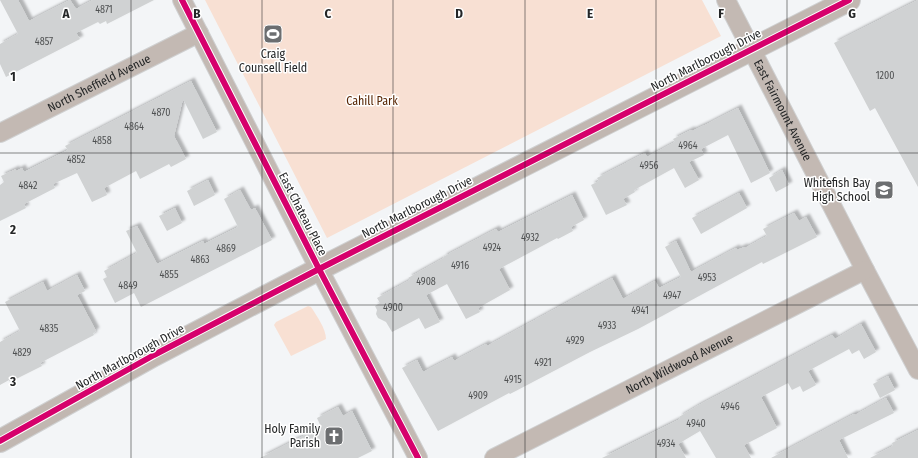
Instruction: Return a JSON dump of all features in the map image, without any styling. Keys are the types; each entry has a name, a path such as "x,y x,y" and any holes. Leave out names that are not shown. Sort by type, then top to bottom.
{"street":[{"name":"East Chateau Place","path":"182,0 319,269 418,458"},
{"name":"East Fairmount Avenue","path":"726,0 918,370"},
{"name":"North Marlborough Drive","path":"0,441 154,355 319,269 849,0"},
{"name":"North Sheffield Avenue","path":"0,133 199,33"},
{"name":"North Wildwood Avenue","path":"494,458 865,270"}],"green space":[{"name":"Cahill Park","path":"205,0 702,0 721,36 327,238"},
{"path":"308,306 311,307 321,323 326,339 291,356 274,325 276,322"}],"building":[{"path":"0,0 18,0 29,21 70,0 76,9 93,0 154,0 107,24 106,21 100,24 98,22 76,33 80,39 6,77 0,64 0,44 18,34"},
{"path":"918,0 918,187 875,108 870,111 834,43"},
{"path":"191,81 217,132 203,139 183,99 174,136 186,159 171,167 169,164 140,179 136,171 104,188 107,195 92,202 77,173 53,184 55,188 24,204 26,208 0,221 0,185 4,182 1,176 16,169 16,171 22,168 24,172 68,150 65,146"},
{"path":"738,108 770,173 751,183 728,135 701,149 704,155 689,162 699,180 685,188 674,168 634,190 635,192 623,199 627,205 606,215 591,185 599,181 597,178 645,153 647,157 675,142 673,139"},
{"path":"782,170 789,185 776,192 769,178"},
{"path":"208,180 215,195 194,206 187,191"},
{"path":"240,190 251,210 255,208 272,240 141,307 134,293 115,303 103,279 107,277 104,271 137,253 126,231 137,226 157,264 203,241 204,244 238,227 224,199"},
{"path":"739,193 747,208 701,234 692,218"},
{"path":"572,195 584,220 571,227 573,231 499,269 510,290 478,308 480,312 466,319 447,284 426,295 440,322 425,329 419,318 392,332 386,322 378,318 375,306 380,303 377,298 410,280 408,278 444,258 443,257 496,229 498,232"},
{"path":"175,208 182,223 167,231 159,216"},
{"path":"794,213 799,221 806,217 817,237 763,264 762,262 638,329 590,352 510,394 509,393 438,431 402,368 417,360 423,372 452,357 454,361 486,344 487,346 612,278 623,299 655,281 659,288 681,277 665,247 676,241 691,272 736,248 737,250 744,247 745,248 767,236 763,229"},
{"path":"77,275 85,291 77,295 96,331 93,333 94,335 40,363 42,366 10,382 9,380 0,385 0,342 20,331 5,302 43,282 47,291"},
{"path":"861,324 876,352 864,359 859,350 852,354 849,349 808,371 816,385 803,392 800,386 792,390 788,383 761,397 777,428 744,445 751,458 716,458 700,431 678,444 686,458 602,458 680,419 679,417 699,405 832,335 835,339"},
{"path":"888,376 895,390 880,398 873,384"},
{"path":"886,398 894,413 839,440 848,458 771,458 854,414 855,415"},
{"name":"Holy Family Parish","path":"338,407 343,416 352,411 372,451 358,458 260,458 321,427 317,418"},
{"path":"918,430 918,458 870,458 893,446 892,443"}],"cycle path":[{"path":"182,0 319,269 418,458"},
{"path":"0,441 154,355 319,269 849,0"}],"place":[{"name":"Craig Counsell Field","path":"273,34"},
{"name":"Whitefish Bay High School","path":"884,190"},
{"name":"Holy Family Parish","path":"334,436"}]}
